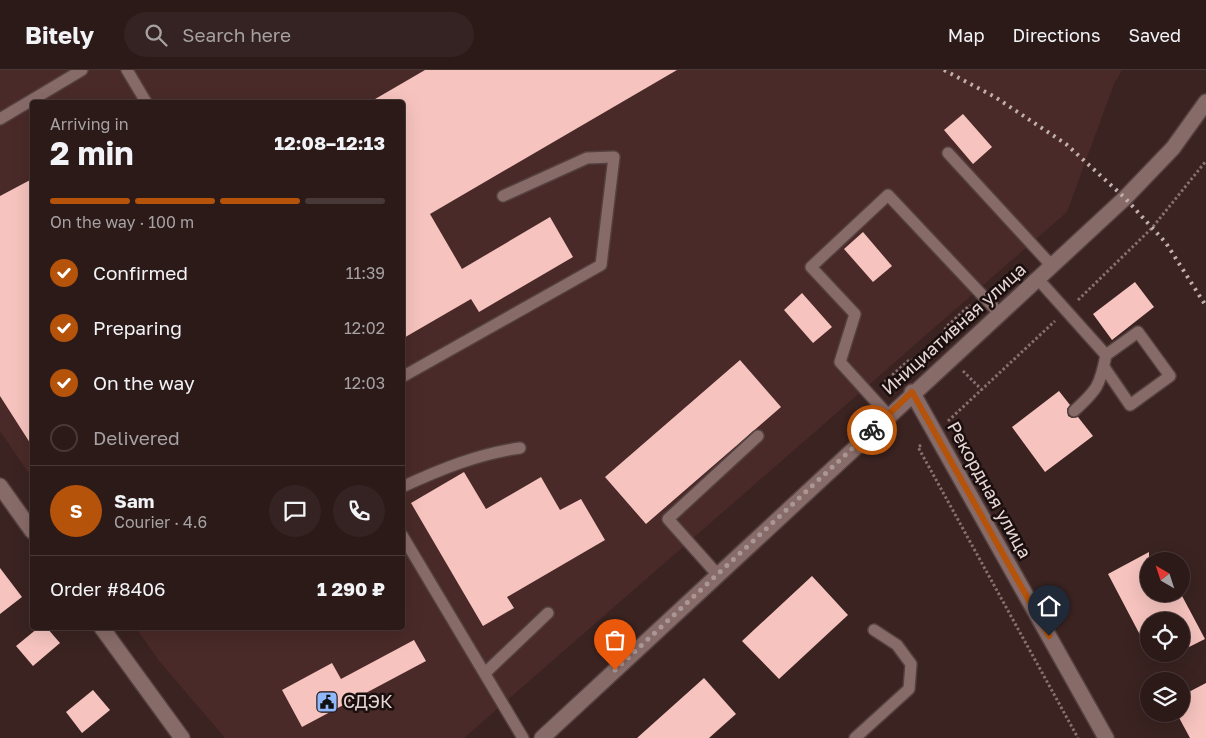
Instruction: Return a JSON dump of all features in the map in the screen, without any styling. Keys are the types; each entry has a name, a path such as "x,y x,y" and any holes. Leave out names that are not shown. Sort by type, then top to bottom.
{"main road":[{"name":"Инициативная улица","path":"542,738 912,392 1125,198 1173,148 1206,102"},
{"name":"Рекордная улица","path":"912,392 1106,738"},
{"path":"0,486 30,528"},
{"path":"103,630 182,738"}],"lane":[{"path":"32,100 82,70"},
{"path":"127,70 145,100"},
{"path":"0,119 30,101"},
{"path":"948,152 1051,265"},
{"path":"405,375 601,265 614,157 587,158 503,196"},
{"path":"888,415 840,362 855,314 811,267 888,195 998,313"},
{"path":"1037,278 1106,356"},
{"path":"1074,411 1094,392 1102,380 1104,368 1106,356 1138,332 1170,376 1130,405 1104,368"},
{"path":"717,574 668,519 758,436"},
{"path":"405,486 440,469 480,456 520,448"},
{"path":"405,540 523,738"},
{"path":"485,673 548,614"},
{"path":"855,738 908,689 911,664 896,645 874,630"}],"path":[{"path":"1078,738 918,447 1066,311 1152,228 1206,161"},
{"path":"870,395 908,361 925,358 932,352"}],"shaded area":[{"path":"0,70 1122,70 1114,84 1067,212 464,738 225,738 160,662 137,630 405,630 405,100 30,100 30,475 0,431"}],"building":[{"path":"425,70 677,70 430,214 462,269 550,217 573,257 479,312 471,299 405,337 405,100 373,100"},
{"path":"963,114 992,147 973,164 944,130"},
{"path":"30,180 30,443 0,396 0,196"},
{"path":"863,232 892,266 873,282 844,249"},
{"path":"1135,282 1154,307 1112,340 1093,314"},
{"path":"802,293 832,327 813,343 784,310"},
{"path":"740,360 781,407 646,524 605,477"},
{"path":"1059,391 1070,405 1067,409 1068,416 1072,418 1078,417 1093,436 1045,472 1012,427"},
{"path":"464,472 486,509 541,477 560,510 581,499 605,540 507,597 514,608 483,626 411,503"},
{"path":"1140,557 1140,602 1185,602 1205,639 1190,646 1190,612 1140,612 1140,635 1108,574"},
{"path":"0,568 22,597 0,614"},
{"path":"812,576 848,615 779,679 742,641"},
{"path":"36,630 49,630 60,643 33,666 16,646"},
{"path":"414,640 426,661 302,727 282,690 332,663 341,679"},
{"path":"704,678 736,714 709,738 637,738"},
{"path":"1206,683 1206,738 1190,738 1181,722 1190,722 1190,691"},
{"path":"93,690 110,710 82,733 66,712"}],"railway":[{"path":"944,70 995,97 1066,144 1125,198 1166,243 1206,306"}],"way so far":[{"path":"615,670 872,430"}],"place":[{"name":"СДЭК","path":"327,702"}],"route":[{"path":"872,430 912,392 1049,636"}]}
